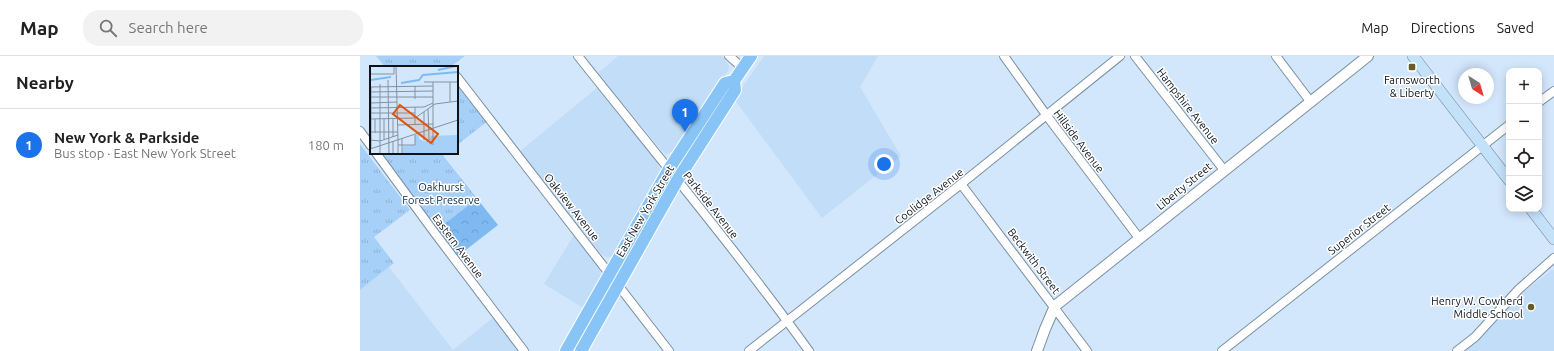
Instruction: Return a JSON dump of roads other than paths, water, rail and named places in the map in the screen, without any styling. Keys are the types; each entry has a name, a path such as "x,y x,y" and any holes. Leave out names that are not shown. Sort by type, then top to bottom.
{"main road":[{"name":"East New York Street","path":"581,351 678,179 735,90 734,81 751,56"},
{"path":"1413,56 1506,176"},
{"name":"East New York Street","path":"566,351 669,169 725,83 734,81"},
{"path":"1533,212 1554,239"}],"street":[{"name":"Parkside Avenue","path":"578,56 648,145 678,179 809,351"},
{"path":"729,56 742,68"},
{"name":"Hillside Avenue","path":"1004,56 1047,116 1139,238"},
{"name":"Coolidge Avenue","path":"749,351 788,322 1120,56"},
{"name":"Hampshire Avenue","path":"1135,56 1224,170"},
{"path":"1276,56 1310,101"},
{"name":"Liberty Street","path":"1037,351 1055,306 1368,56"},
{"name":"Oakview Avenue","path":"458,78 669,351"},
{"path":"1542,100 1554,91"},
{"name":"Superior Street","path":"1222,351 1506,127"},
{"path":"360,131 370,145"},
{"name":"Eastern Avenue","path":"377,154 524,351"},
{"name":"Beckwith Street","path":"961,184 1088,351"},
{"path":"1457,351 1475,337 1519,289 1554,258"}],"place":[{"name":"Farnsworth & Liberty","path":"1412,67"},
{"name":"New York & Parkside","path":"685,132"},
{"name":"Henry W. Cowherd Middle School","path":"1531,307"}],"park label":[{"name":"Oakhurst Forest Preserve","path":"441,193"}]}
